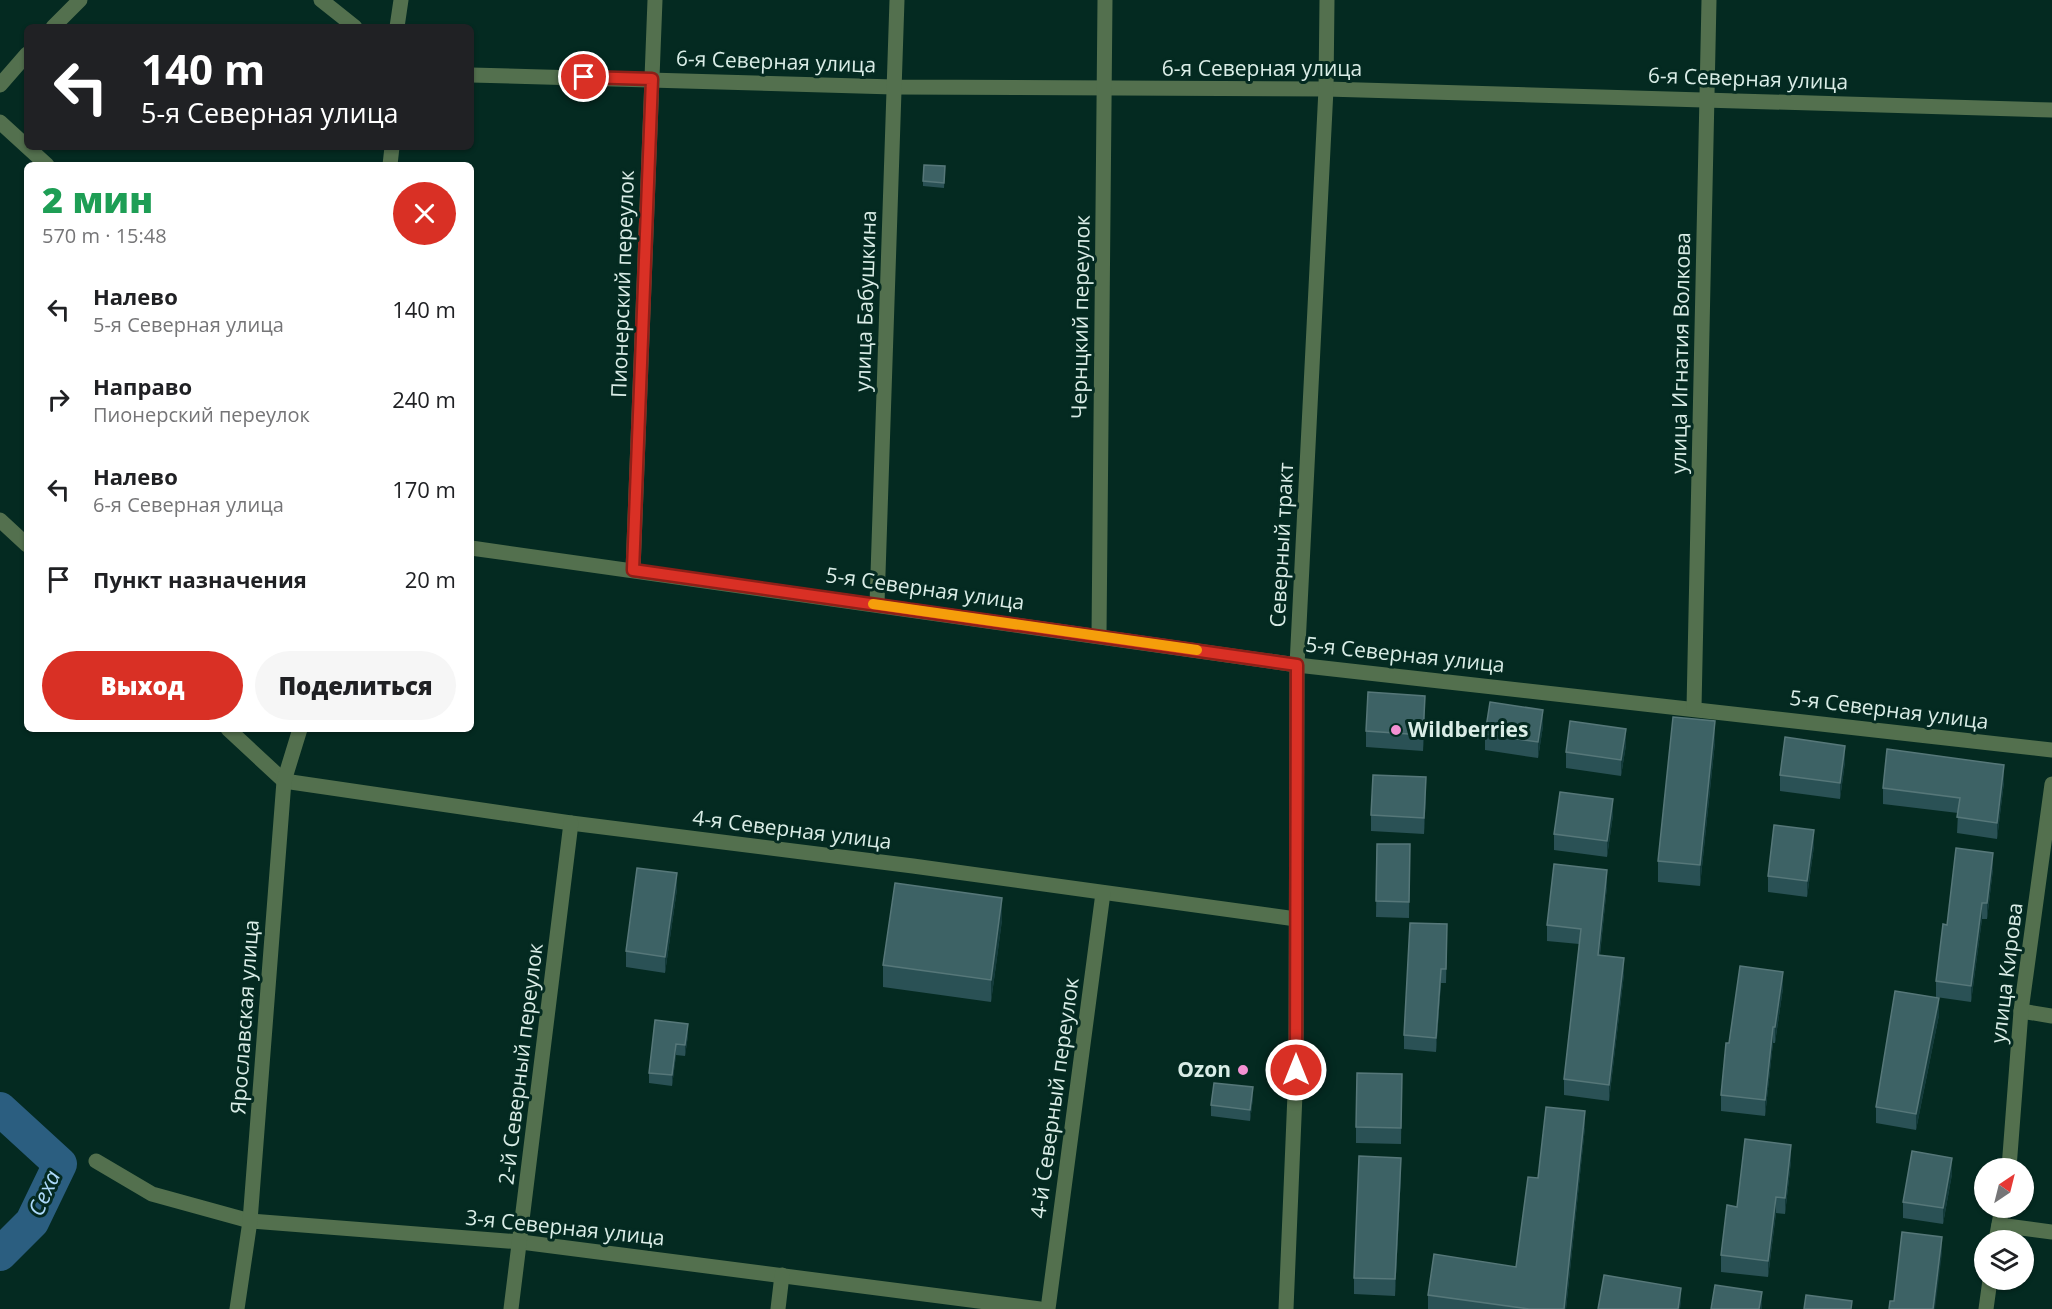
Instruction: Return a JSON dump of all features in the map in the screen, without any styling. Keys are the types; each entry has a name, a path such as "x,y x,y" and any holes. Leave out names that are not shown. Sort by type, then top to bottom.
{"street":[{"path":"56,24 80,0"},
{"path":"321,0 351,24"},
{"path":"397,24 401,0"},
{"name":"Пионерский переулок","path":"633,570 656,0"},
{"name":"улица Бабушкина","path":"877,604 897,0"},
{"name":"Чернцкий переулок","path":"1099,635 1105,0"},
{"name":"Северный тракт","path":"1286,1309 1296,1070 1297,665 1326,89 1327,0"},
{"name":"улица Игнатия Волкова","path":"1694,708 1709,0"},
{"path":"0,85 24,57"},
{"name":"6-я Северная улица","path":"474,75 894,87 1104,90 1326,89 2052,110"},
{"path":"0,122 24,144"},
{"path":"31,150 44,162"},
{"path":"0,520 24,542"},
{"name":"5-я Северная улица","path":"474,548 1099,635 1297,665 2052,750"},
{"path":"231,732 284,781"},
{"name":"Ярославская улица","path":"237,1309 250,1221 284,781 299,732"},
{"name":"4-я Северная улица","path":"284,781 571,824 913,866 1296,919"},
{"name":"улица Кирова","path":"2010,1158 2021,1011 2052,784"},
{"name":"2-й Северный переулок","path":"511,1309 571,824"},
{"name":"4-й Северный переулок","path":"1048,1309 1103,893"},
{"path":"2021,1011 2052,1016"},
{"name":"3-я Северная улица","path":"96,1161 152,1194 250,1221 521,1242 1040,1309"},
{"path":"1998,1230 2000,1218"},
{"path":"1999,1225 2052,1232"},
{"path":"778,1309 782,1275"},
{"path":"1986,1309 1989,1290"}],"building":[{"path":"924,165 945,166 944,183 923,181"},
{"path":"1368,692 1425,696 1423,735 1366,731"},
{"path":"1490,702 1543,710 1538,742 1485,734"},
{"path":"1673,717 1715,721 1700,865 1658,861"},
{"path":"1570,721 1626,729 1621,760 1566,752"},
{"path":"1785,737 1845,746 1840,783 1780,775"},
{"path":"1887,749 2004,765 1997,823 1957,817 1960,798 1883,788"},
{"path":"1373,775 1426,777 1424,818 1371,815"},
{"path":"1560,792 1613,799 1607,841 1554,834"},
{"path":"1774,825 1814,830 1807,881 1768,876"},
{"path":"1377,844 1410,844 1409,902 1376,901"},
{"path":"1956,848 1993,853 1987,903 1982,903 1971,986 1936,981 1943,924 1947,925"},
{"path":"1554,864 1607,870 1598,955 1624,958 1609,1085 1564,1079 1581,929 1547,925"},
{"path":"637,868 677,873 665,957 626,951"},
{"path":"895,883 1002,898 991,980 883,965"},
{"path":"1410,923 1447,924 1446,969 1441,969 1436,1038 1404,1035"},
{"path":"1740,966 1783,972 1775,1027 1773,1027 1765,1100 1721,1095 1726,1043 1729,1043"},
{"path":"1895,991 1939,998 1916,1114 1876,1107"},
{"path":"655,1020 688,1024 685,1045 676,1044 672,1075 649,1073"},
{"path":"1357,1073 1402,1074 1401,1128 1356,1127"},
{"path":"1214,1083 1253,1087 1250,1110 1211,1105"},
{"path":"1546,1107 1585,1111 1564,1309 1529,1309 1428,1295 1434,1254 1516,1267 1528,1177 1538,1178"},
{"path":"1745,1139 1791,1145 1785,1198 1776,1197 1768,1261 1721,1255 1727,1205 1737,1207"},
{"path":"1912,1151 1952,1158 1943,1208 1903,1202"},
{"path":"1359,1156 1401,1158 1395,1279 1354,1278"},
{"path":"1902,1232 1942,1237 1933,1309 1889,1309 1890,1301 1894,1301"},
{"path":"1604,1275 1681,1288 1678,1309 1598,1309"},
{"path":"1715,1285 1762,1292 1759,1309 1711,1309"},
{"path":"1806,1295 1852,1301 1851,1309 1804,1309"}],"waterway":[{"name":"Сеха","path":"0,1109 60,1164 32,1222 0,1254"}],"slow traffic":[{"path":"873,604 1197,650"}],"place":[{"name":"Wildberries","path":"1396,730"},
{"name":"Ozon","path":"1243,1070"}],"route":[{"path":"584,77 652,79 633,570 1297,665 1296,1070"}]}
